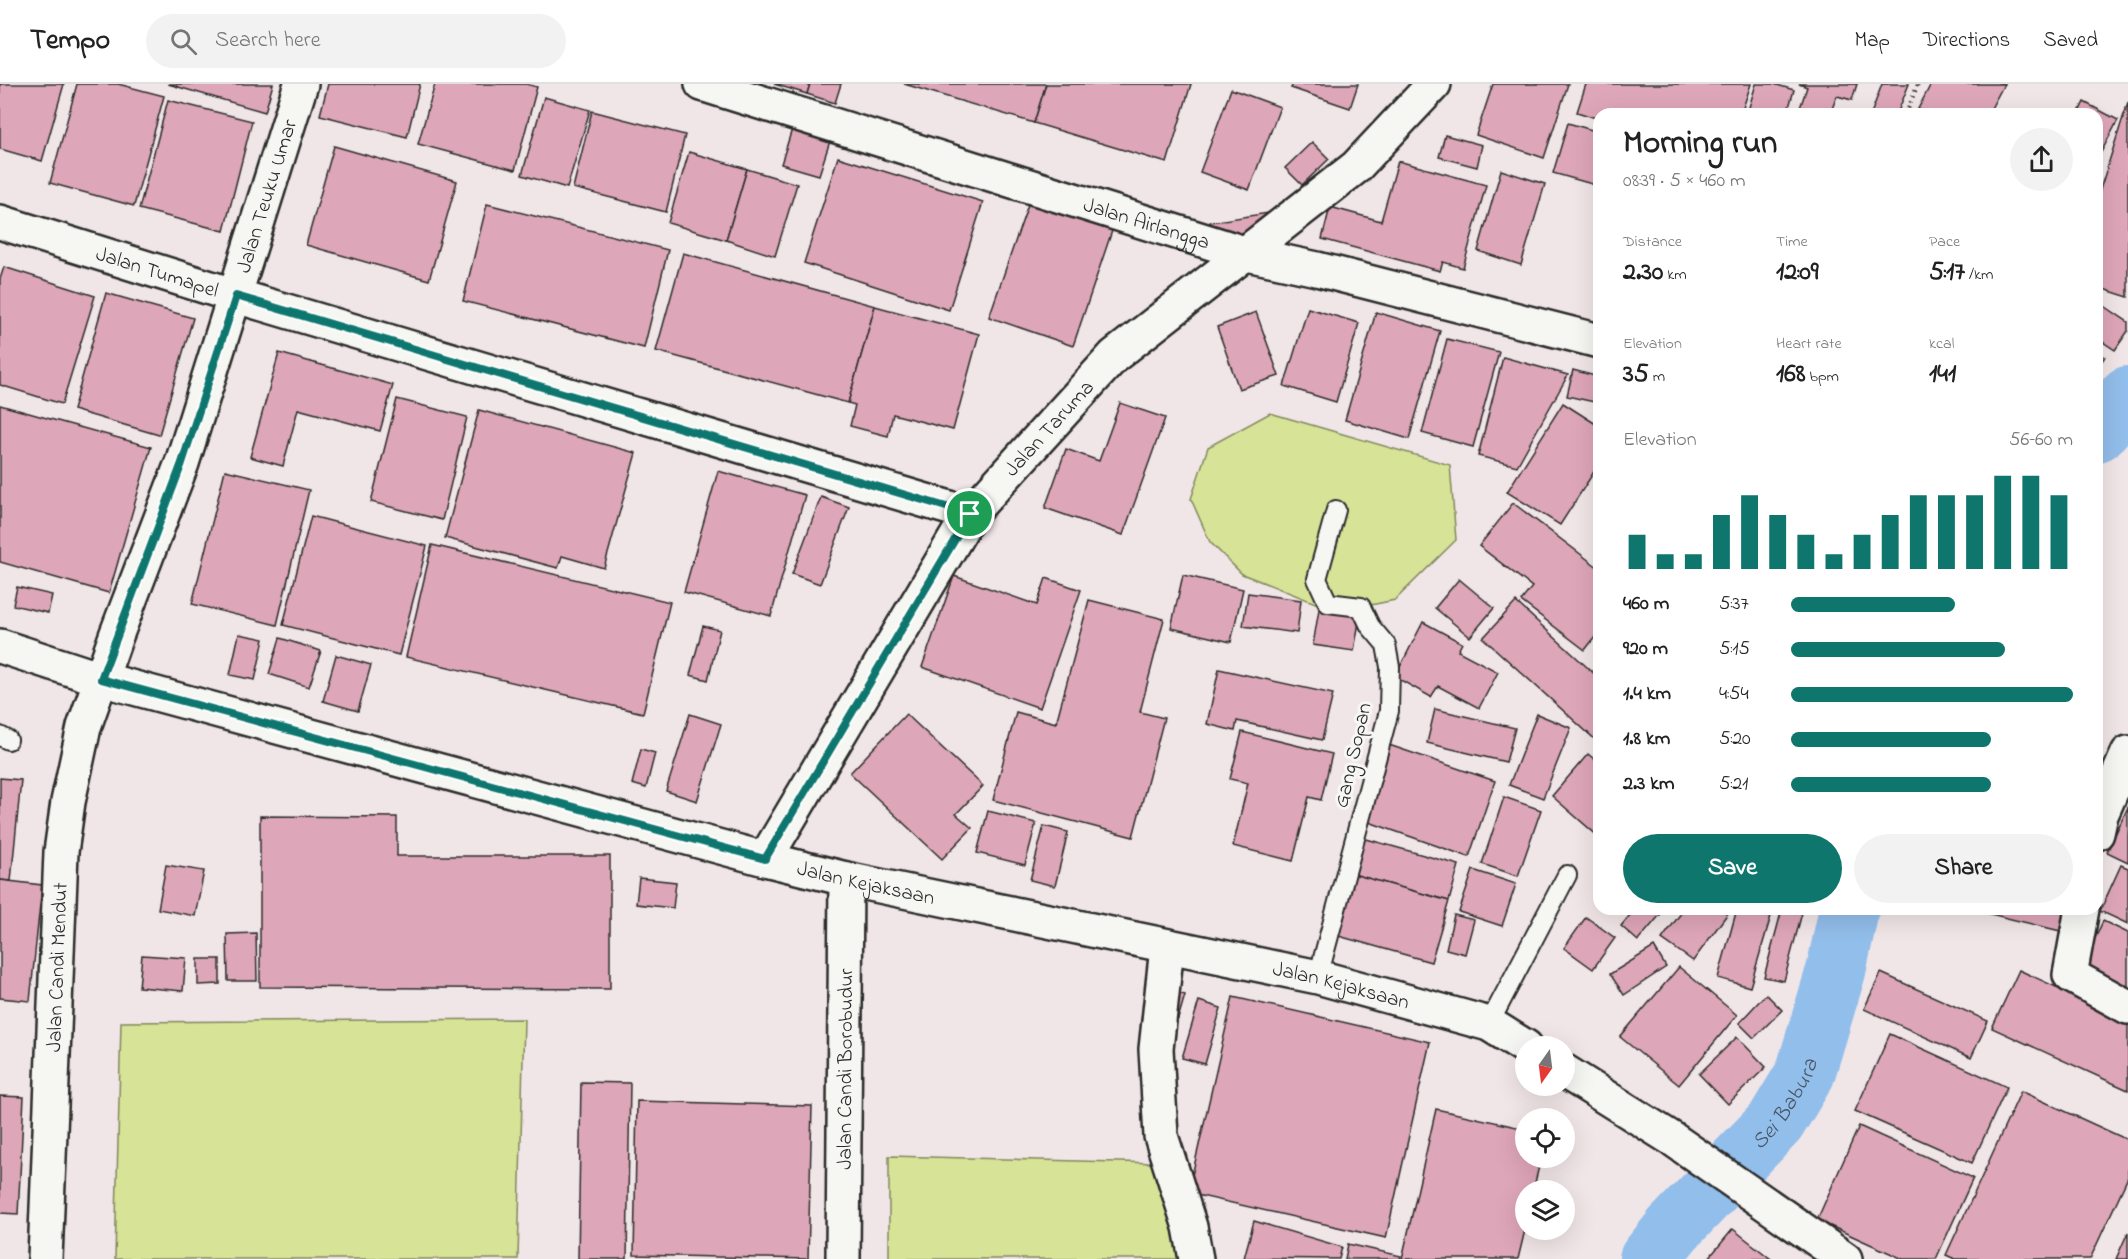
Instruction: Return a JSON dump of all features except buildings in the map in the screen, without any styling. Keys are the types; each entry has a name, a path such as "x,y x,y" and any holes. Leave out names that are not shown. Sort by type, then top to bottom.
{"street":[{"name":"Jalan Teuku Umar","path":"101,679 182,463 301,84"},
{"name":"Jalan Airlangga","path":"702,84 1247,254 1317,269 1593,339"},
{"name":"Jalan Taruma","path":"765,859 970,514 1114,356 1356,167 1434,84"},
{"name":"Jalan Tumapel","path":"0,222 236,296 970,514"},
{"name":"Jalan Kejaksaan","path":"0,646 101,679 765,859 846,879 1318,977 1489,1024 1515,1040"},
{"name":"Jalan Candi Mendut","path":"45,1259 61,852 84,727 101,679"},
{"path":"2103,810 2128,753"},
{"name":"Jalan Candi Borobudur","path":"843,1259 846,879"},
{"path":"2081,915 2070,975 2128,1007"},
{"path":"1167,947 1156,1049 1161,1136 1190,1227 1196,1259"},
{"path":"1575,1078 1674,1140 1845,1259"}],"lane":[{"name":"Gang Sopan","path":"1318,977 1389,711 1390,666 1386,645 1370,626 1361,607 1328,603 1317,579 1336,510"},
{"path":"1489,1024 1567,875"}],"path":[{"path":"1908,108 1918,84"}],"green space":[{"path":"1270,413 1450,465 1456,540 1395,600 1361,607 1318,604 1242,574 1210,542 1191,499 1208,447"},
{"path":"524,1019 518,1259 115,1259 121,1022"},
{"path":"889,1156 1157,1163 1183,1259 889,1259"}],"waterway":[{"name":"Sei Babura","path":"2103,425 2128,396"},
{"name":"Sei Babura","path":"1649,1259 1673,1229 1776,1122 1805,1074 1836,971 1848,915"}],"route":[{"path":"236,296 970,514 765,859 101,679 182,463 236,296"}]}
